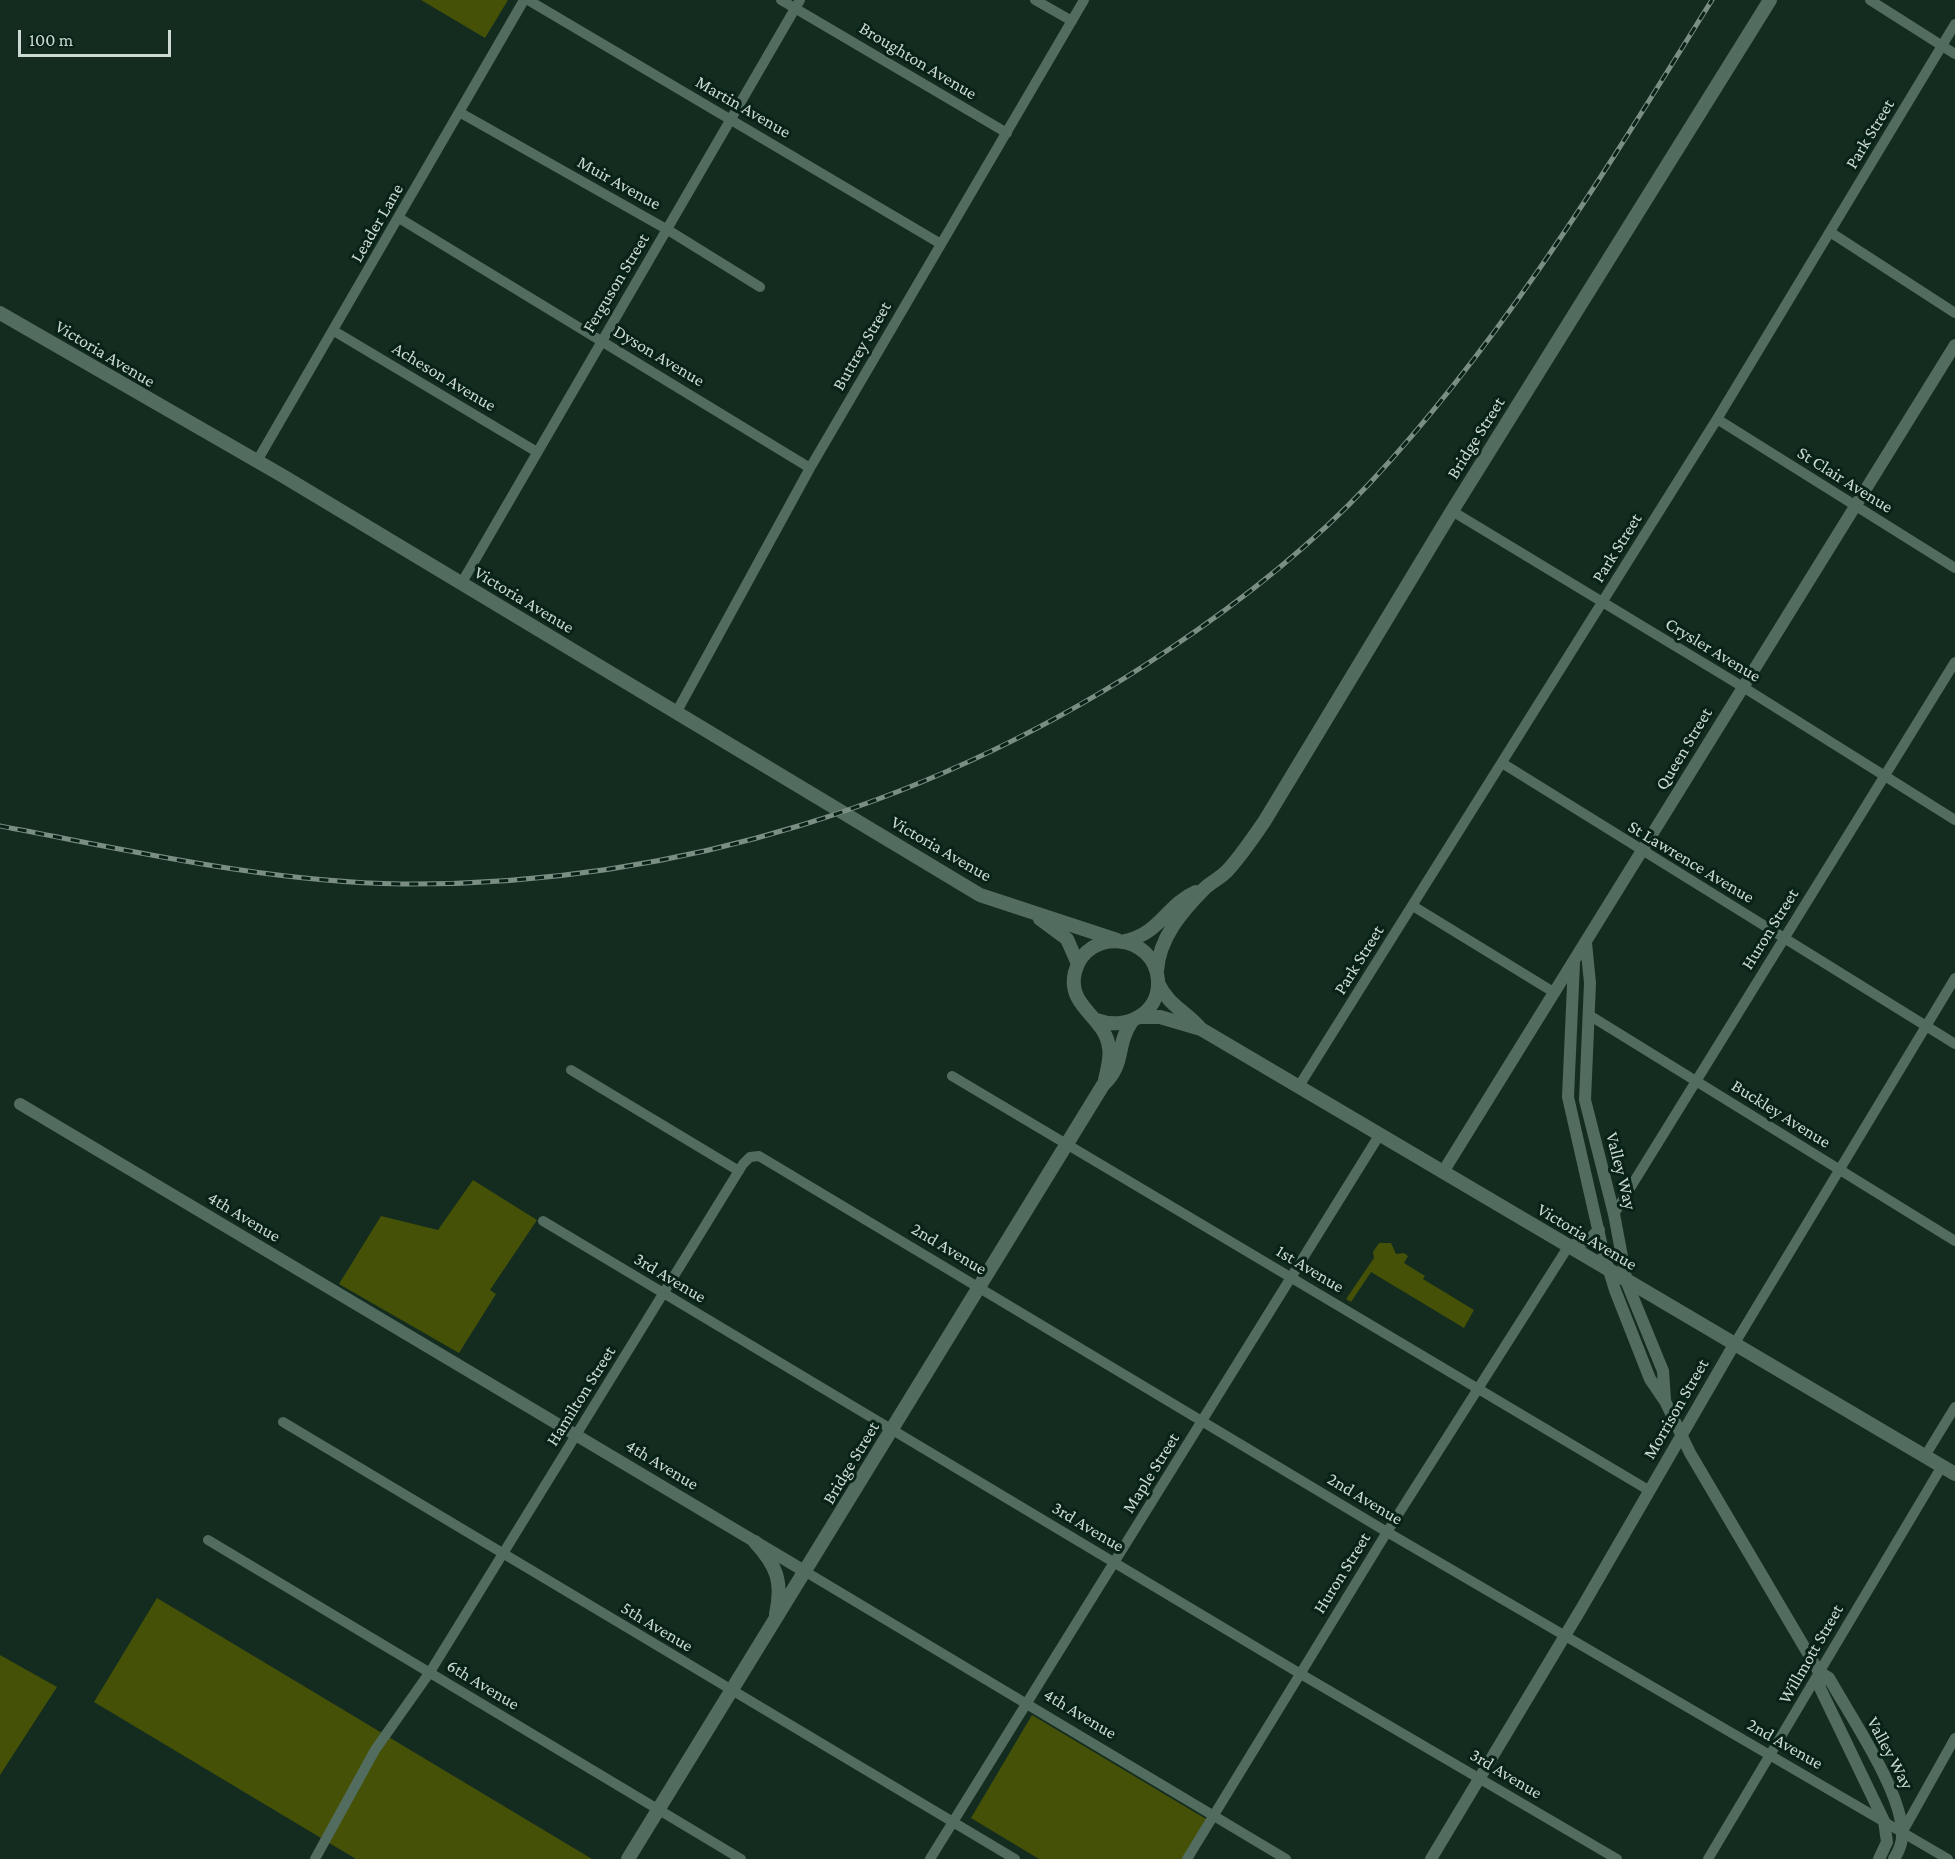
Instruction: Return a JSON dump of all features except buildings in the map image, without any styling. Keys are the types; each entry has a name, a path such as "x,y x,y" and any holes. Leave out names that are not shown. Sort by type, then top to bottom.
{"main road":[{"name":"Bridge Street","path":"1157,977 1163,945 1173,926 1204,889 1237,859 1264,822 1452,511 1770,0"},
{"name":"Victoria Avenue","path":"0,313 144,399 257,461 980,895 1121,940"},
{"name":"Bridge Street","path":"1121,940 1149,933 1183,900 1204,889"},
{"name":"Victoria Avenue","path":"1031,913 1067,939 1078,964"},
{"path":"1121,940 1145,952 1157,977 1153,1003 1136,1019 1114,1024 1097,1020 1088,1014 1076,996 1074,974 1078,964 1094,946 1121,940"},
{"name":"Victoria Avenue","path":"1157,977 1169,1003 1191,1018 1201,1029"},
{"name":"Victoria Avenue","path":"1136,1019 1160,1017 1201,1029 1627,1283 1955,1474"},
{"name":"Bridge Street","path":"628,1859 1116,1068 1121,1039 1136,1019"},
{"name":"Bridge Street","path":"1097,1020 1110,1049 1104,1085"},
{"path":"755,1542 772,1560 778,1579 779,1601 775,1622"}],"street":[{"name":"Leader Lane","path":"257,461 526,0"},
{"name":"Martin Avenue","path":"526,0 941,244"},
{"name":"Broughton Avenue","path":"781,0 798,4 1007,133"},
{"path":"1035,0 1072,21"},
{"name":"Buttrey Street","path":"676,713 810,468 1084,0"},
{"path":"1870,0 1955,54"},
{"name":"Ferguson Street","path":"461,584 798,4"},
{"name":"Park Street","path":"1299,1086 1718,419 1955,24"},
{"name":"Muir Avenue","path":"459,112 668,230 760,286"},
{"name":"Dyson Avenue","path":"399,218 810,468"},
{"path":"1830,232 1955,313"},
{"name":"Acheson Avenue","path":"334,331 537,452"},
{"name":"Queen Street","path":"1443,1172 1955,345"},
{"name":"St Clair Avenue","path":"1718,419 1955,568"},
{"name":"Crysler Avenue","path":"1452,511 1743,687 1955,820"},
{"name":"Huron Street","path":"1614,1214 1955,663"},
{"name":"St Lawrence Avenue","path":"1502,763 1955,1044"},
{"path":"1413,906 1555,993"},
{"name":"Valley Way","path":"1586,943 1590,983 1585,1100 1614,1214 1627,1283 1663,1371 1665,1401"},
{"name":"Valley Way","path":"1574,963 1568,1097 1608,1270 1650,1379 1665,1401 1682,1437 1820,1672 1820,1688 1884,1821 1887,1842 1879,1859"},
{"name":"Morrison Street","path":"1431,1859 1839,1169 1955,978"},
{"name":"Buckley Avenue","path":"1589,1015 1955,1241"},
{"path":"571,1070 738,1171"},
{"name":"1st Avenue","path":"951,1076 1650,1491"},
{"name":"4th Avenue","path":"20,1104 1286,1859"},
{"name":"Maple Street","path":"930,1859 1380,1134"},
{"name":"Hamilton Street","path":"315,1859 375,1750 430,1672 738,1171 750,1157 759,1156 770,1161"},
{"name":"2nd Avenue","path":"770,1161 1387,1532 1948,1859"},
{"name":"3rd Avenue","path":"543,1221 1299,1673 1617,1859"},
{"path":"1568,1247 1588,1240 1599,1230"},
{"name":"Huron Street","path":"1187,1859 1299,1673 1568,1247"},
{"path":"1925,1456 1955,1407"},
{"name":"5th Avenue","path":"283,1422 1015,1859"},
{"name":"Willmott Street","path":"1708,1859 1942,1466"},
{"name":"6th Avenue","path":"208,1540 741,1859"},
{"name":"Valley Way","path":"1820,1672 1829,1677 1885,1779 1896,1803 1903,1832"},
{"path":"1894,1859 1902,1843 1903,1832 1955,1738"}],"green space":[{"path":"421,0 508,0 485,38"},
{"path":"473,1180 537,1220 490,1290 496,1294 459,1353 339,1284 381,1216 438,1230"},
{"path":"1379,1243 1391,1243 1396,1254 1404,1253 1408,1256 1404,1263 1425,1276 1423,1279 1474,1310 1464,1328 1371,1272 1351,1302 1346,1299 1374,1258 1373,1252"},
{"path":"157,1598 592,1859 356,1859 94,1702"},
{"path":"0,1655 57,1687 0,1775"},
{"path":"1032,1715 1206,1819 1182,1859 1039,1859 971,1818"}],"railway":[{"path":"0,826 200,864 301,878 402,884 504,881 605,870 705,851 803,825 898,791 991,751 1081,704 1195,632 1273,573 1346,508 1418,428 1465,371 1509,311 1593,189 1712,0"}]}
